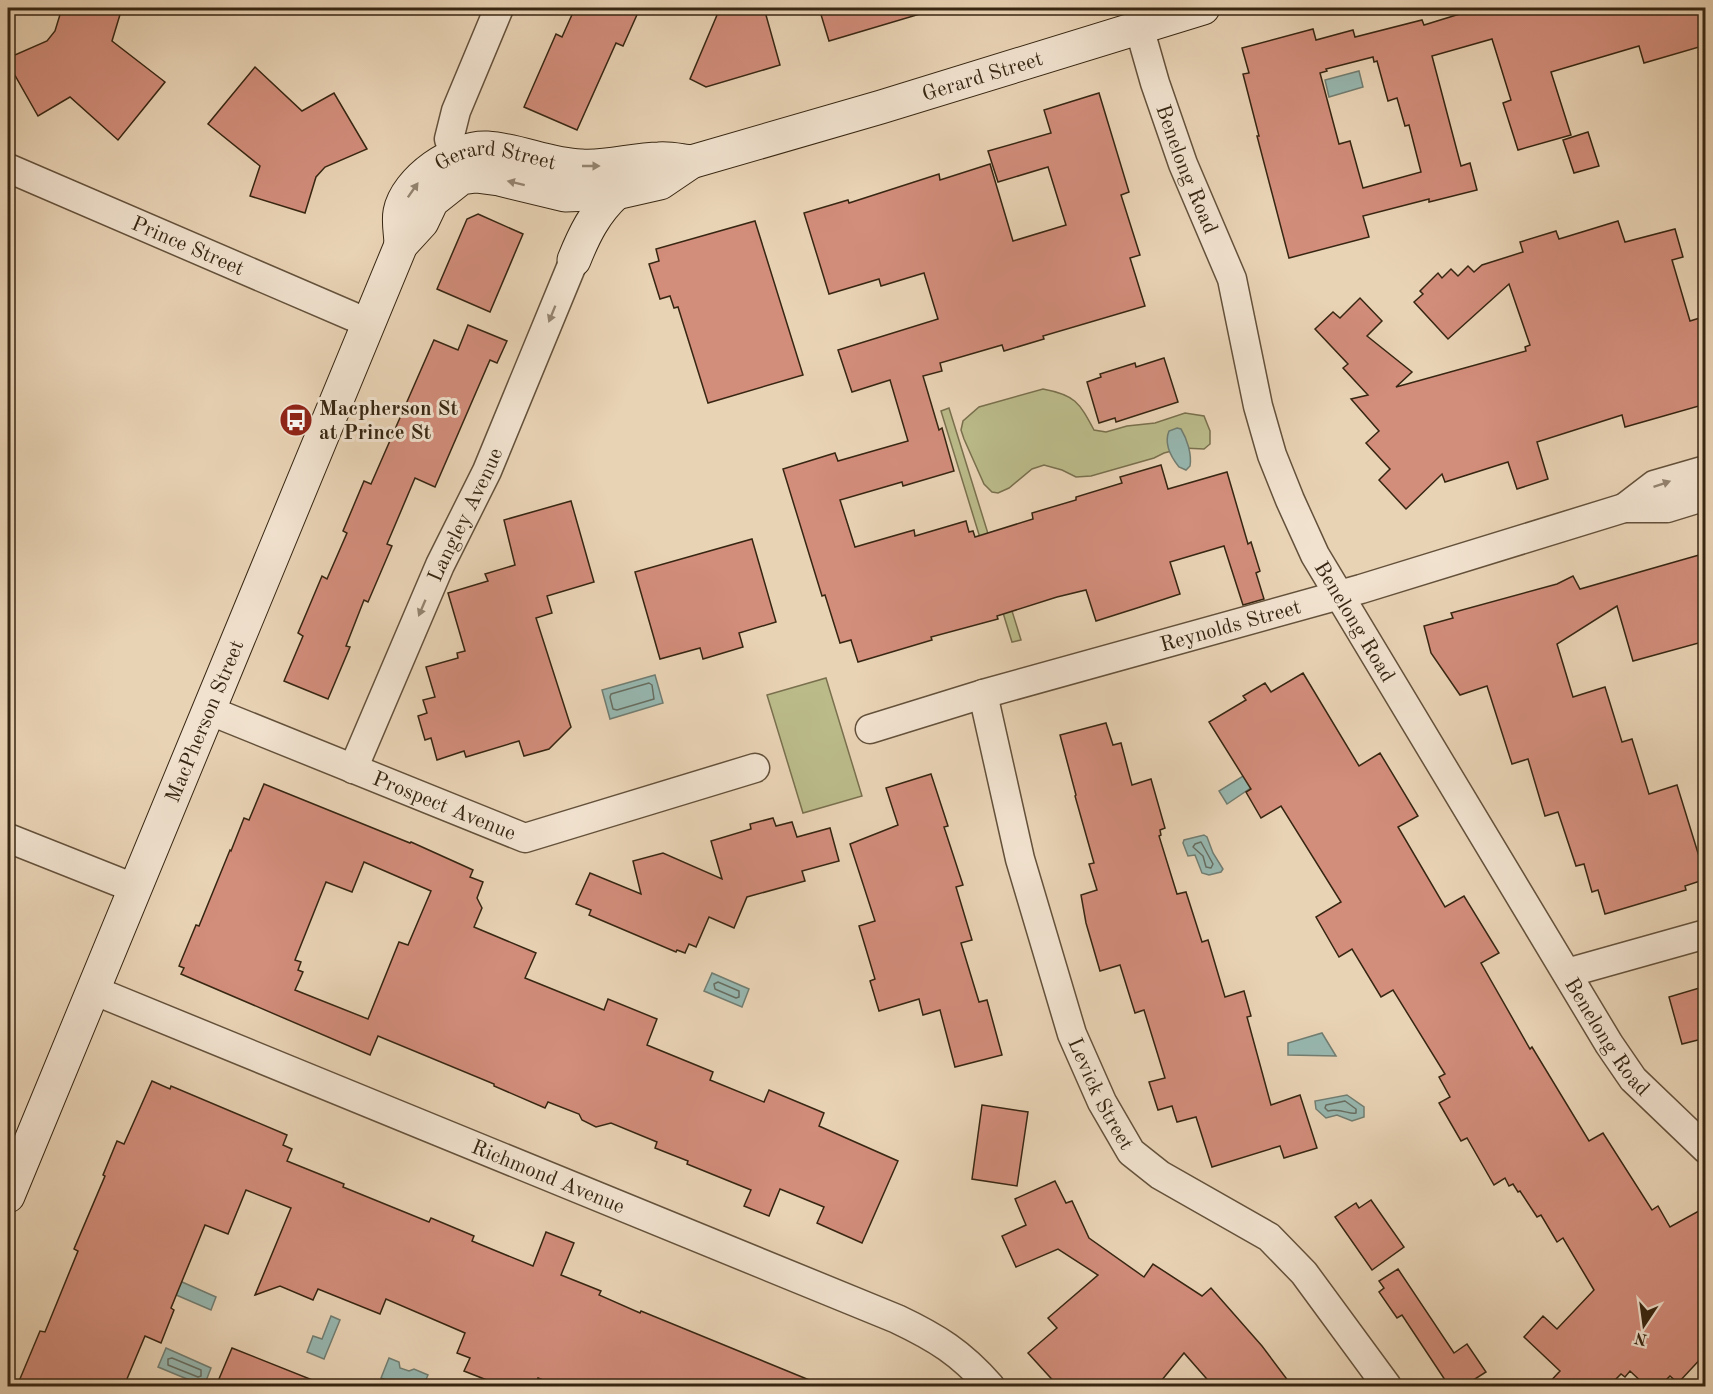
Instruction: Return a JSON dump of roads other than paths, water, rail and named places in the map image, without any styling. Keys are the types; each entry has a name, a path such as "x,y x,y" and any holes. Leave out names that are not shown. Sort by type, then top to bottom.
{"main road":[{"name":"Gerard Street","path":"401,244 422,222 432,201 461,178 476,176 499,179 565,195 616,193 660,183 691,162 881,107 1203,8"},
{"name":"Gerard Street","path":"401,244 400,212 413,187 439,163 454,154 488,148 544,161 594,167 660,159 691,162"},
{"path":"574,260 591,223 604,204 616,193"},
{"name":"MacPherson Street","path":"8,1197 401,244"}],"street":[{"path":"454,154 449,139 456,111 499,8"},
{"name":"Benelong Road","path":"1139,27 1155,83 1183,164 1232,279 1258,406 1272,455 1315,555 1609,1044 1633,1079 1706,1149"},
{"name":"Prince Street","path":"8,168 368,323"},
{"name":"Langley Avenue","path":"353,770 440,565 487,471 574,260"},
{"name":"Reynolds Street","path":"1624,508 1654,485 1706,470"},
{"name":"Reynolds Street","path":"870,729 983,694 1361,589 1624,508 1666,508 1706,496"},
{"name":"Levick Street","path":"983,694 1020,859 1072,1034 1102,1102 1131,1152 1160,1175 1269,1237 1304,1273 1386,1386"},
{"name":"Prospect Avenue","path":"208,710 525,838 755,768"},
{"path":"8,838 134,888"},
{"path":"1567,973 1706,934"},
{"name":"Richmond Avenue","path":"93,990 897,1319 932,1336 953,1350 990,1386"}],"water":[{"path":"1359,71 1363,87 1329,97 1325,80"},
{"path":"1181,429 1190,452 1190,466 1186,470 1176,463 1168,445 1169,431"},
{"path":"655,675 663,703 610,719 602,690"},
{"path":"1248,773 1255,785 1227,804 1219,791"},
{"path":"1204,835 1223,869 1221,872 1209,875 1202,873 1195,855 1188,856 1184,840"},
{"path":"712,973 749,989 742,1007 704,991"},
{"path":"1322,1033 1336,1056 1288,1055 1288,1043"},
{"path":"1347,1095 1364,1107 1364,1117 1352,1121 1337,1115 1326,1118 1316,1109 1315,1101"},
{"path":"173,1278 216,1297 211,1310 167,1291"},
{"path":"331,1316 340,1320 324,1359 307,1352 313,1336 322,1339"},
{"path":"166,1348 211,1368 204,1386 158,1367"},
{"path":"389,1358 399,1362 400,1368 409,1371 414,1369 428,1375 423,1386 402,1386 381,1378"}],"place":[{"name":"Macpherson St at Prince St","path":"296,420"}]}
